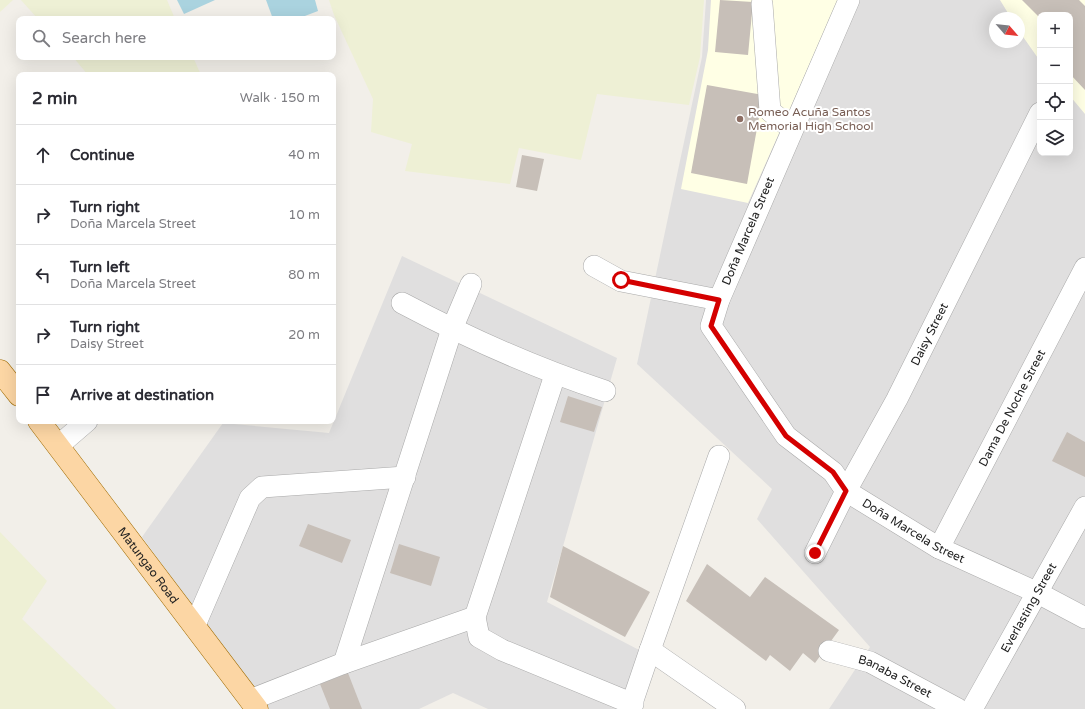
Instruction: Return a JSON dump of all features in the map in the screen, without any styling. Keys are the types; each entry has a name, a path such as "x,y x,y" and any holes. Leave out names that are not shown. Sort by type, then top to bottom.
{"main road":[{"path":"0,371 16,391"},
{"name":"Matungao Road","path":"41,424 195,625 254,705"}],"street":[{"name":"Doña Marcela Street","path":"849,0 719,300 711,326 786,436 833,472 846,491 939,548 1038,594 1085,618"},
{"path":"762,4 770,111 793,128"},
{"name":"Daisy Street","path":"815,553 846,491 897,399 1037,119"},
{"path":"594,266 621,280 719,300"},
{"name":"Dama De Noche Street","path":"939,548 1085,268"},
{"path":"344,663 452,329 472,284"},
{"path":"402,303 452,329 555,375 605,391"},
{"path":"555,375 475,617 479,637 502,650 632,706 650,650 719,456"},
{"path":"58,446 83,424"},
{"path":"195,625 250,498 262,487 405,477"},
{"name":"Everlasting Street","path":"972,709 1038,594 1085,507"},
{"path":"254,705 344,663 475,617"},
{"path":"650,650 735,709"},
{"name":"Banaba Street","path":"829,651 870,662 958,709"}],"shaded area":[{"path":"0,0 13,0 0,12"},
{"path":"21,0 167,0 174,16 35,16"},
{"path":"329,0 704,0 700,57 689,105 597,94 581,160 519,148 510,184 405,171 412,144 371,132 373,99 336,19 336,16 334,15"},
{"path":"706,0 1085,0 1085,709 829,709 870,647 757,519 772,489 637,364 702,57"},
{"name":"Romeo Acuña Santos Memorial High School","path":"711,0 838,0 748,203 681,189 708,50"},
{"path":"1000,0 1085,0 1085,114 1073,100 1073,12 1037,12 1037,57 1025,40 1025,12 1007,12"},
{"path":"76,60 194,60 200,72 86,72"},
{"path":"402,256 617,358 547,602 641,651 618,709 488,709 453,693 419,709 269,709 142,537 222,424 329,433 333,424 336,424 336,416"},
{"path":"0,532 47,581 22,619 116,709 0,709"}],"water":[{"path":"177,0 215,0 184,14"},
{"path":"266,0 315,0 318,11 305,16 272,16"}],"building":[{"path":"720,0 753,2 748,55 715,52"},
{"path":"1022,0 1079,0 1085,6 1085,90 1073,77 1073,12 1037,12 1037,15"},
{"path":"707,85 763,95 747,184 691,173"},
{"path":"522,155 544,159 537,191 516,187"},
{"path":"568,396 602,407 594,432 560,422"},
{"path":"1067,432 1085,442 1085,477 1052,461"},
{"path":"308,524 351,540 342,563 299,546"},
{"path":"399,544 440,557 431,586 390,573"},
{"path":"563,546 650,592 625,637 550,597"},
{"path":"707,564 750,597 765,577 839,630 815,663 803,653 790,671 770,655 766,661 686,601"},
{"path":"348,673 362,709 330,709 320,684"}],"place":[{"name":"Romeo Acuña Santos Memorial High School","path":"740,119"}],"route":[{"path":"621,280 719,300 711,326 786,436 833,472 846,491 815,553"}]}
